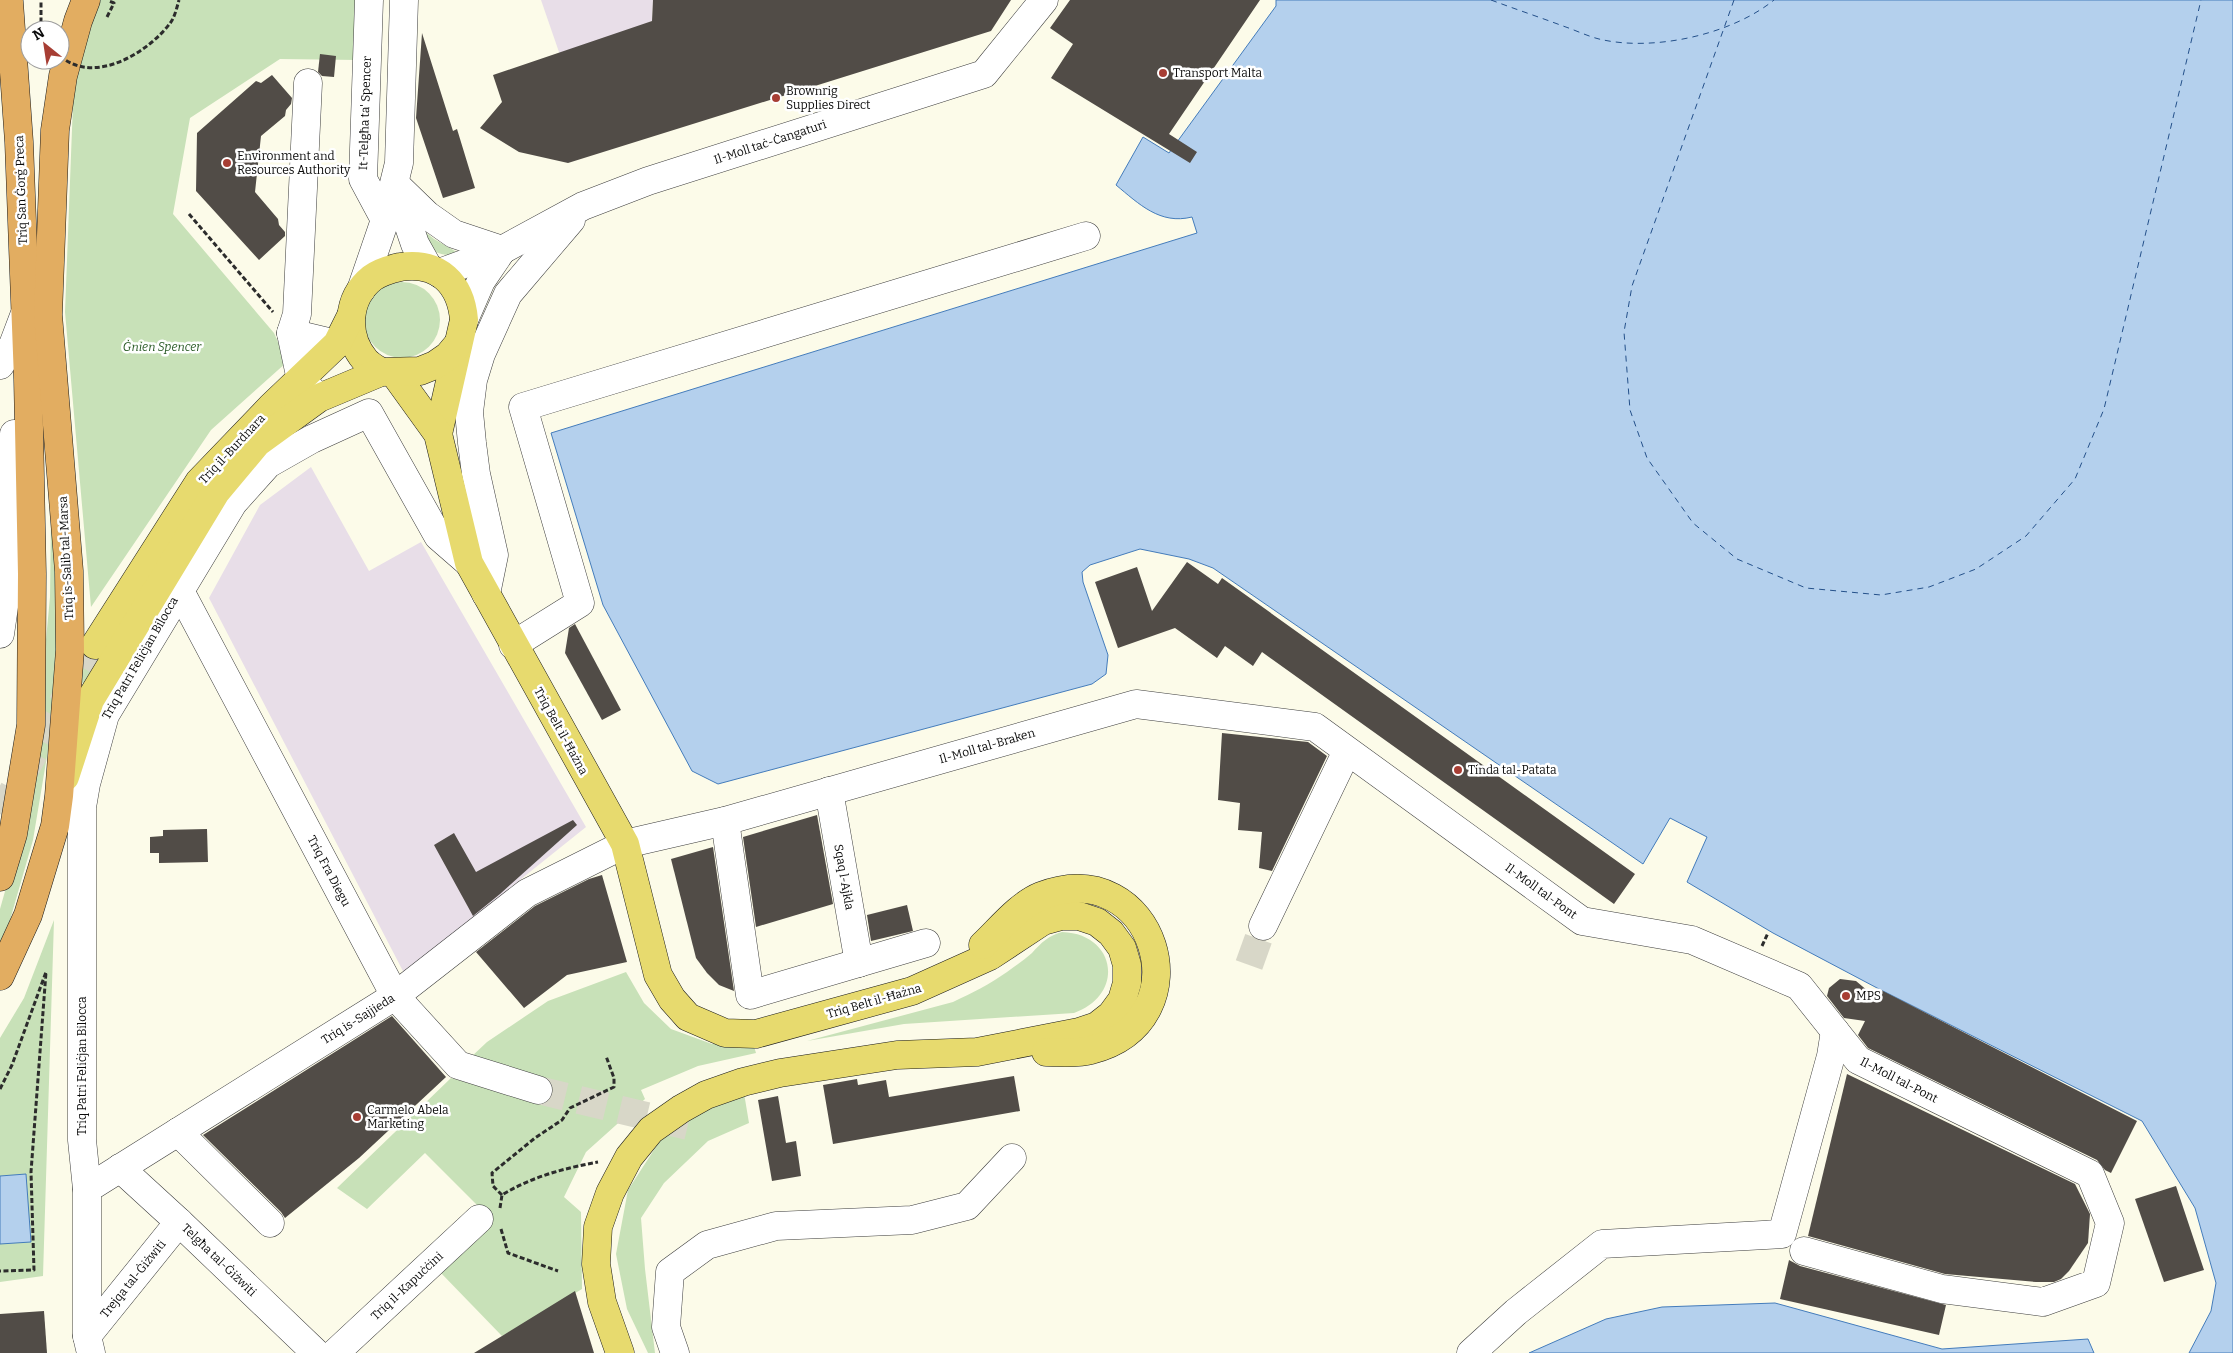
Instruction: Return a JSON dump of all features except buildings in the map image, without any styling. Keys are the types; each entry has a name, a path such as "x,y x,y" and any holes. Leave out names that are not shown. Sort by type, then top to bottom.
{"highway":[{"name":"Triq is-Salib tal-Marsa","path":"0,976 28,915 55,826 60,796 70,640 69,571 48,315 55,130 63,76 78,21 86,0"},
{"name":"Triq San Ġorġ Preca","path":"9,2 19,142 24,316 28,379 14,433"},
{"path":"0,877 13,834 31,725 32,574 14,433"}],"main road":[{"path":"405,267 434,270 450,281 458,293 463,306 461,332 438,434 387,372 366,362 355,345 351,316 360,290 372,278 388,270 405,267"},
{"name":"Triq il-Burdnara","path":"95,645 199,482 271,407 310,389 337,344 351,316"},
{"path":"60,796 90,700 216,492 257,443 310,389 387,372 420,371 435,365 448,356 461,332"},
{"name":"Triq Belt il-Ħażna","path":"438,434 469,563 513,646 625,844 658,975 672,999 688,1016 725,1033 756,1034 912,992 990,956 1043,921 1061,916 1079,916 1097,922 1111,933 1122,948 1127,965 1127,983 1122,1000 1111,1015 1097,1026 1079,1032 977,1052 897,1055 780,1073 743,1082 706,1095 681,1109 651,1130 629,1157 610,1194 598,1227 596,1264 602,1302 620,1353"}],"street":[{"name":"It-Telgħa ta' Spencer","path":"369,0 363,178 385,220"},
{"path":"360,290 385,220 399,163 404,0"},
{"name":"Il-Moll taċ-Ċangaturi","path":"434,270 502,250 583,206 648,181 984,74 1044,0"},
{"path":"308,83 297,314 291,334 310,389 312,439"},
{"path":"395,184 427,215 454,234 502,250"},
{"path":"395,184 415,244 434,270"},
{"path":"486,594 494,555 476,474 472,444 469,412 473,380 481,354 508,294 583,206"},
{"path":"513,646 580,603 523,408 1086,236"},
{"name":"Il-Moll taċ-Ċangaturi","path":"461,332 480,281 502,250"},
{"path":"0,366 13,345 24,316"},
{"path":"291,334 337,344"},
{"name":"Triq Patri Feliċjan Bilocca","path":"89,1345 87,1189 82,1140 82,807 86,784 105,715 233,503 268,464 312,439 369,414 438,536 469,563"},
{"path":"0,634 7,586 14,433"},
{"name":"Triq Fra Diegu","path":"179,590 396,996 458,1065 538,1090"},
{"name":"Il-Moll tal-Braken","path":"625,844 725,821 1136,704 1315,727 1347,751"},
{"path":"1263,926 1347,751"},
{"name":"Il-Moll tal-Pont","path":"1347,751 1582,921 1692,940 1799,986 1858,1060 2090,1174 2110,1223 2096,1283 2043,1302 1942,1289 1804,1250"},
{"name":"Sqaq l-Ajkla","path":"829,791 860,963"},
{"path":"725,821 750,994 926,943"},
{"name":"Triq is-Sajjieda","path":"87,1189 396,996 528,893 625,844"},
{"path":"1471,1353 1516,1312 1602,1244 1782,1234 1831,1056 1835,1031"},
{"path":"178,1132 270,1223"},
{"path":"675,1353 666,1327 670,1272 707,1245 776,1226 912,1220 966,1206 1012,1158"},
{"name":"Telgħa tal-Ġiżwiti","path":"120,1168 316,1353"},
{"name":"Triq il-Kapuċċini","path":"335,1353 493,1219"},
{"name":"Trejqa tal-Ġiżwiti","path":"89,1345 179,1222"}],"path":[{"path":"40,20 41,0"},
{"path":"70,62 85,66 103,66 124,62 150,44 172,20 179,0"},
{"path":"189,214 291,334"},
{"path":"0,1089 12,1065 46,972 31,1172 34,1270 0,1271"},
{"path":"502,1195 493,1186 492,1173 562,1120 570,1108 614,1087 614,1078 606,1056"},
{"path":"558,1271 508,1253 493,1219 502,1195 523,1182 578,1166 629,1157"}],"shaded area":[{"path":"541,0 653,0 652,21 592,47 560,55"},
{"path":"311,467 369,571 421,542 586,827 404,973 209,598 260,505"}],"green space":[{"name":"Ġnien Spencer","path":"95,0 358,0 357,60 280,59 190,118 173,214 274,333 287,362 211,430 91,607 65,312 73,103 80,38"},
{"path":"412,221 434,239 462,255 443,254 430,248 421,238"},
{"path":"402,282 416,285 429,293 437,306 440,320 437,334 429,347 416,355 402,358 388,355 375,347 367,334 364,320 367,306 375,293 388,285"},
{"path":"51,514 60,598 50,738 33,840 10,920 0,946 0,909 21,835 37,735 50,597"},
{"path":"84,638 107,652 87,685 81,682"},
{"path":"54,920 43,1276 0,1282 0,1038 24,998"},
{"path":"1062,932 1080,935 1094,943 1103,954 1108,966 1107,980 1101,993 1090,1004 1074,1013 904,1024 807,1041 953,1002 1001,976 1029,956 1046,940"},
{"path":"626,972 644,1003 671,1029 712,1044 753,1043 756,1053 698,1066 641,1090 645,1099 586,1152 564,1197 581,1212 582,1289 502,1336 440,1272 490,1218 425,1153 367,1209 337,1188 451,1078 535,1101 470,1058 487,1042 548,1001"},
{"path":"744,1093 749,1123 708,1141 664,1183 641,1218 655,1353 648,1353 627,1309 616,1254 628,1190 661,1139 706,1105"}],"water":[{"path":"1276,0 2233,0 2233,1353 2189,1353 2211,1311 2216,1283 2195,1208 2142,1121 1879,989 1773,933 1687,882 1707,837 1670,818 1643,864 1213,568 1189,559 1140,549 1090,565 1082,572 1083,582 1108,655 1106,674 1092,684 718,784 692,771 603,605 551,433 1197,233 1192,217 1180,219 1160,215 1142,206 1116,185 1143,137 1169,153 1276,6"},
{"path":"26,1174 31,1242 0,1244 0,1176"},
{"path":"1775,1303 1942,1349 2088,1339 2094,1353 1529,1353 1606,1319 1662,1307"}],"ferry route":[{"path":"1491,0 1594,38 1643,43 1690,38 1714,31 1736,23 1774,0"},
{"path":"1734,0 1632,286 1624,332 1630,410 1647,458 1693,523 1737,559 1806,588 1881,595 1929,587 1976,569 2026,536 2075,479 2104,409 2201,0"}],"tunnel":[{"path":"0,814 95,645"},
{"path":"1249,965 1263,926"},
{"path":"538,1090 696,1128"}],"place":[{"name":"Transport Malta","path":"1163,73"},
{"name":"Brownrig Supplies Direct","path":"776,98"},
{"name":"Environment and Resources Authority","path":"227,163"},
{"name":"Tinda tal-Patata","path":"1458,770"},
{"name":"MPS","path":"1846,996"},
{"name":"Carmelo Abela Marketing","path":"357,1117"}]}
